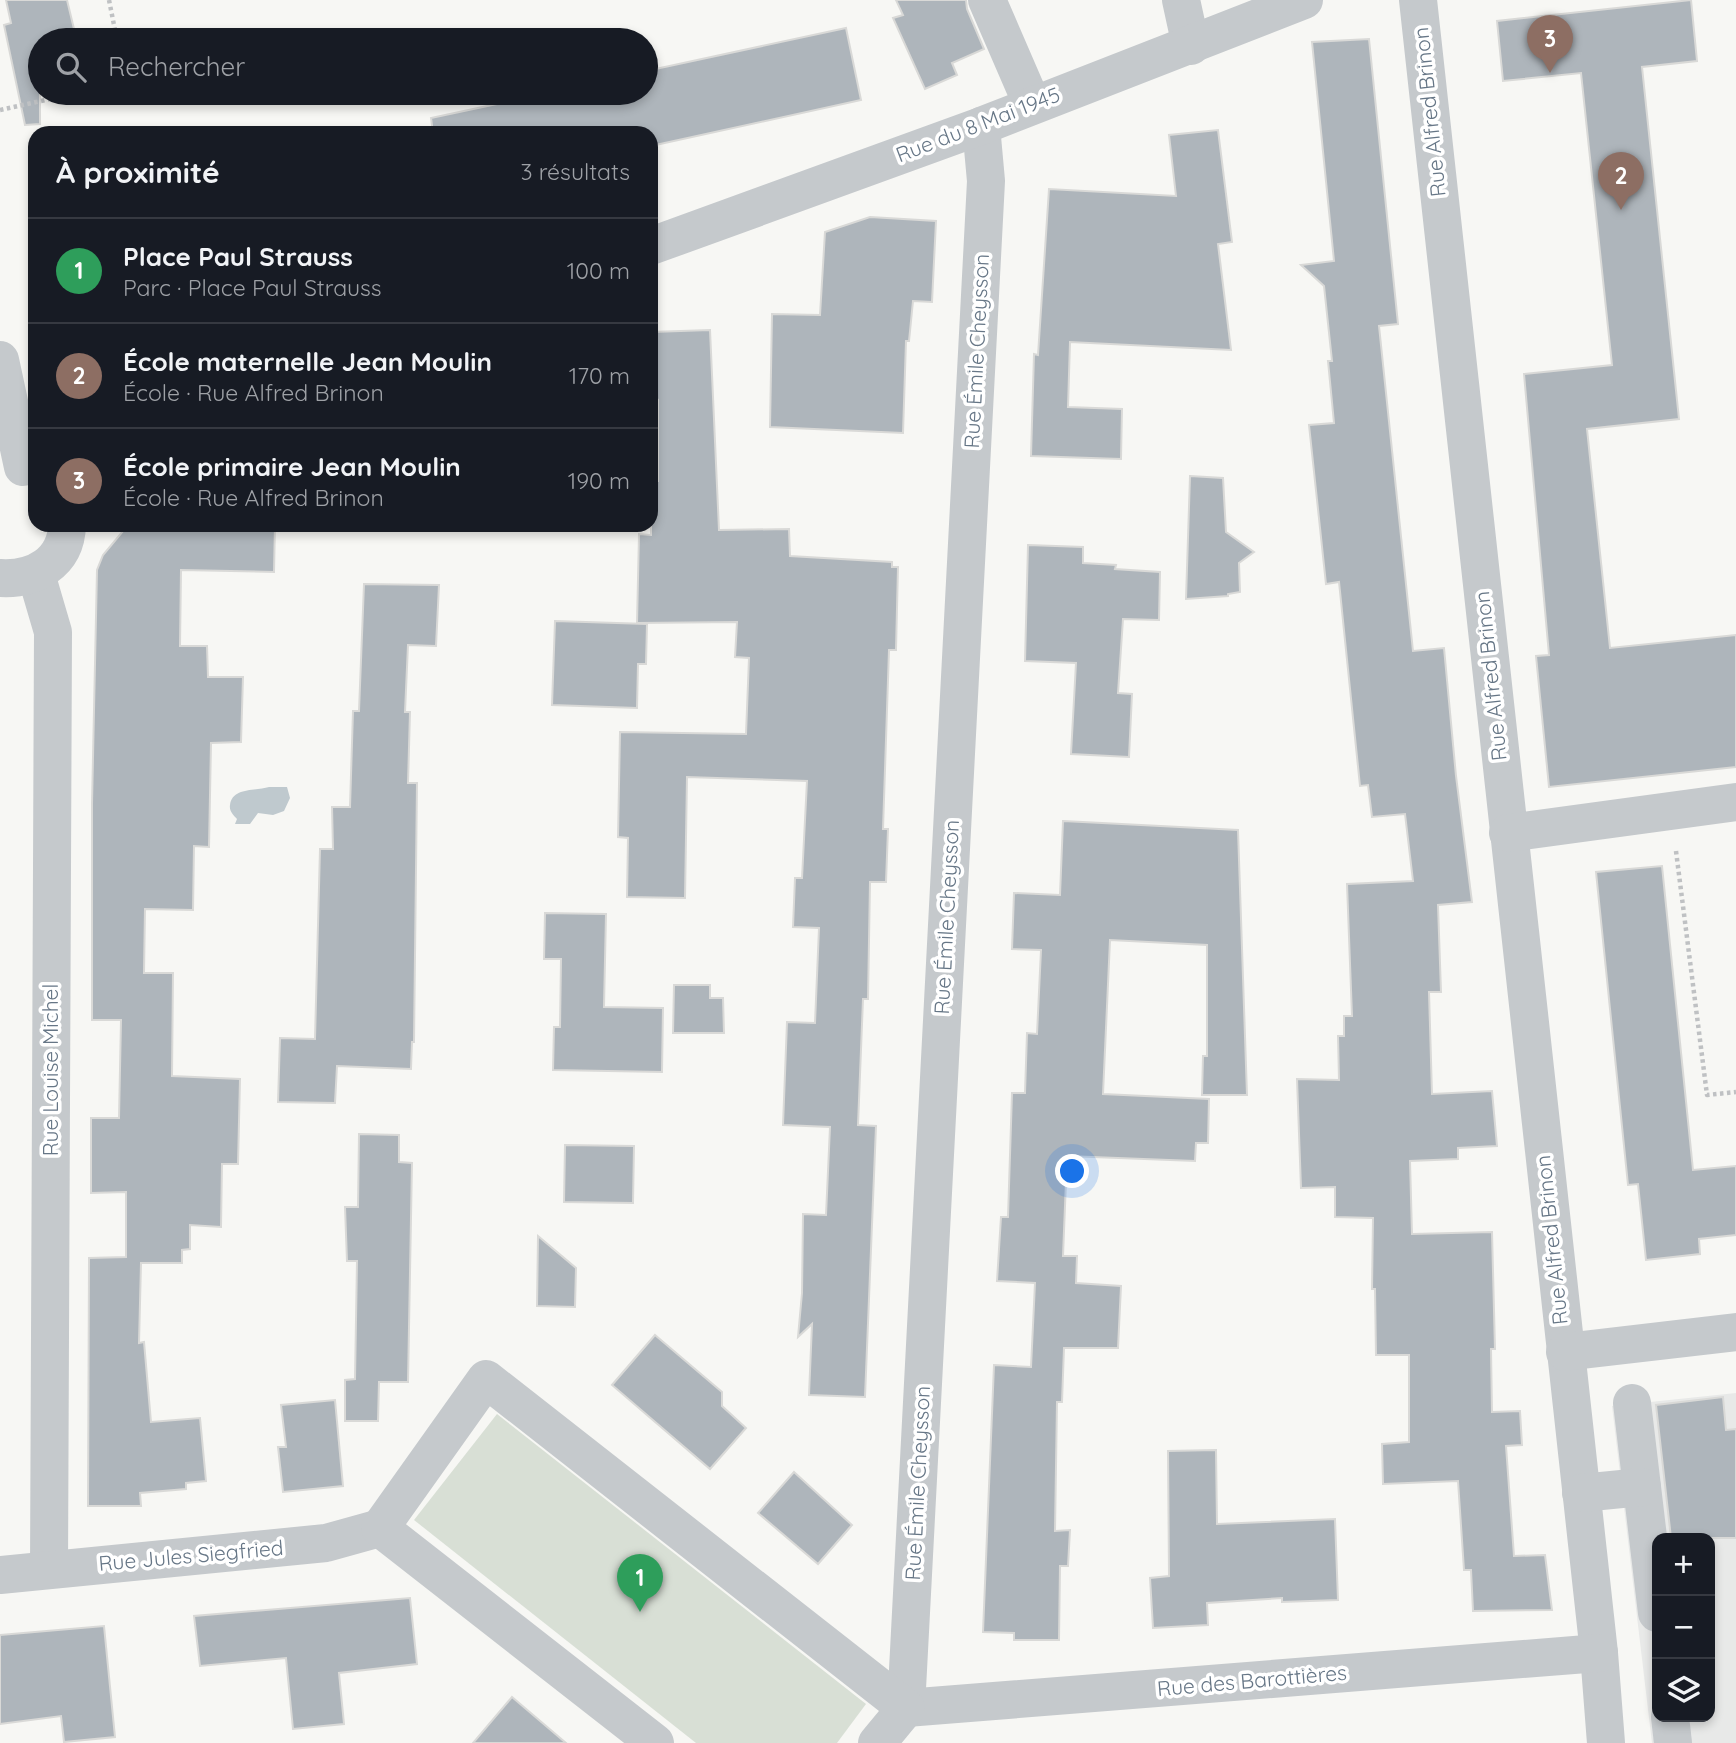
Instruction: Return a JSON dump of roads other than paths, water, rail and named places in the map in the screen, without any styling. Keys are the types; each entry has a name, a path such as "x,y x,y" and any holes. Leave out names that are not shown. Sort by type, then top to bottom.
{"street":[{"path":"987,0 1032,104"},
{"path":"1181,0 1191,46"},
{"name":"Rue du 8 Mai 1945","path":"658,243 981,126 1304,0"},
{"name":"Rue Alfred Brinon","path":"1418,0 1599,1653 1606,1743"},
{"name":"Rue Émile Cheysson","path":"906,1708 986,181 981,126"},
{"path":"0,359 19,468"},
{"path":"18,576 51,563 62,549 66,532"},
{"name":"Rue Louise Michel","path":"18,576 53,632 49,1570"},
{"path":"1508,833 1736,802"},
{"name":"Rue Alfred Brinon","path":"1565,1352 1736,1332"},
{"path":"655,1743 380,1528 486,1380 906,1708 877,1743"},
{"path":"1632,1404 1655,1596"},
{"path":"1581,1493 1642,1488"},
{"name":"Rue Jules Siegfried","path":"0,1575 326,1543 380,1528"},
{"name":"Rue des Barottières","path":"906,1708 1599,1653"},
{"path":"1671,1722 1673,1743"}],"place":[{"name":"École primaire Jean Moulin","path":"1550,73"},
{"name":"École maternelle Jean Moulin","path":"1621,210"},
{"name":"Place Paul Strauss","path":"640,1612"}]}
